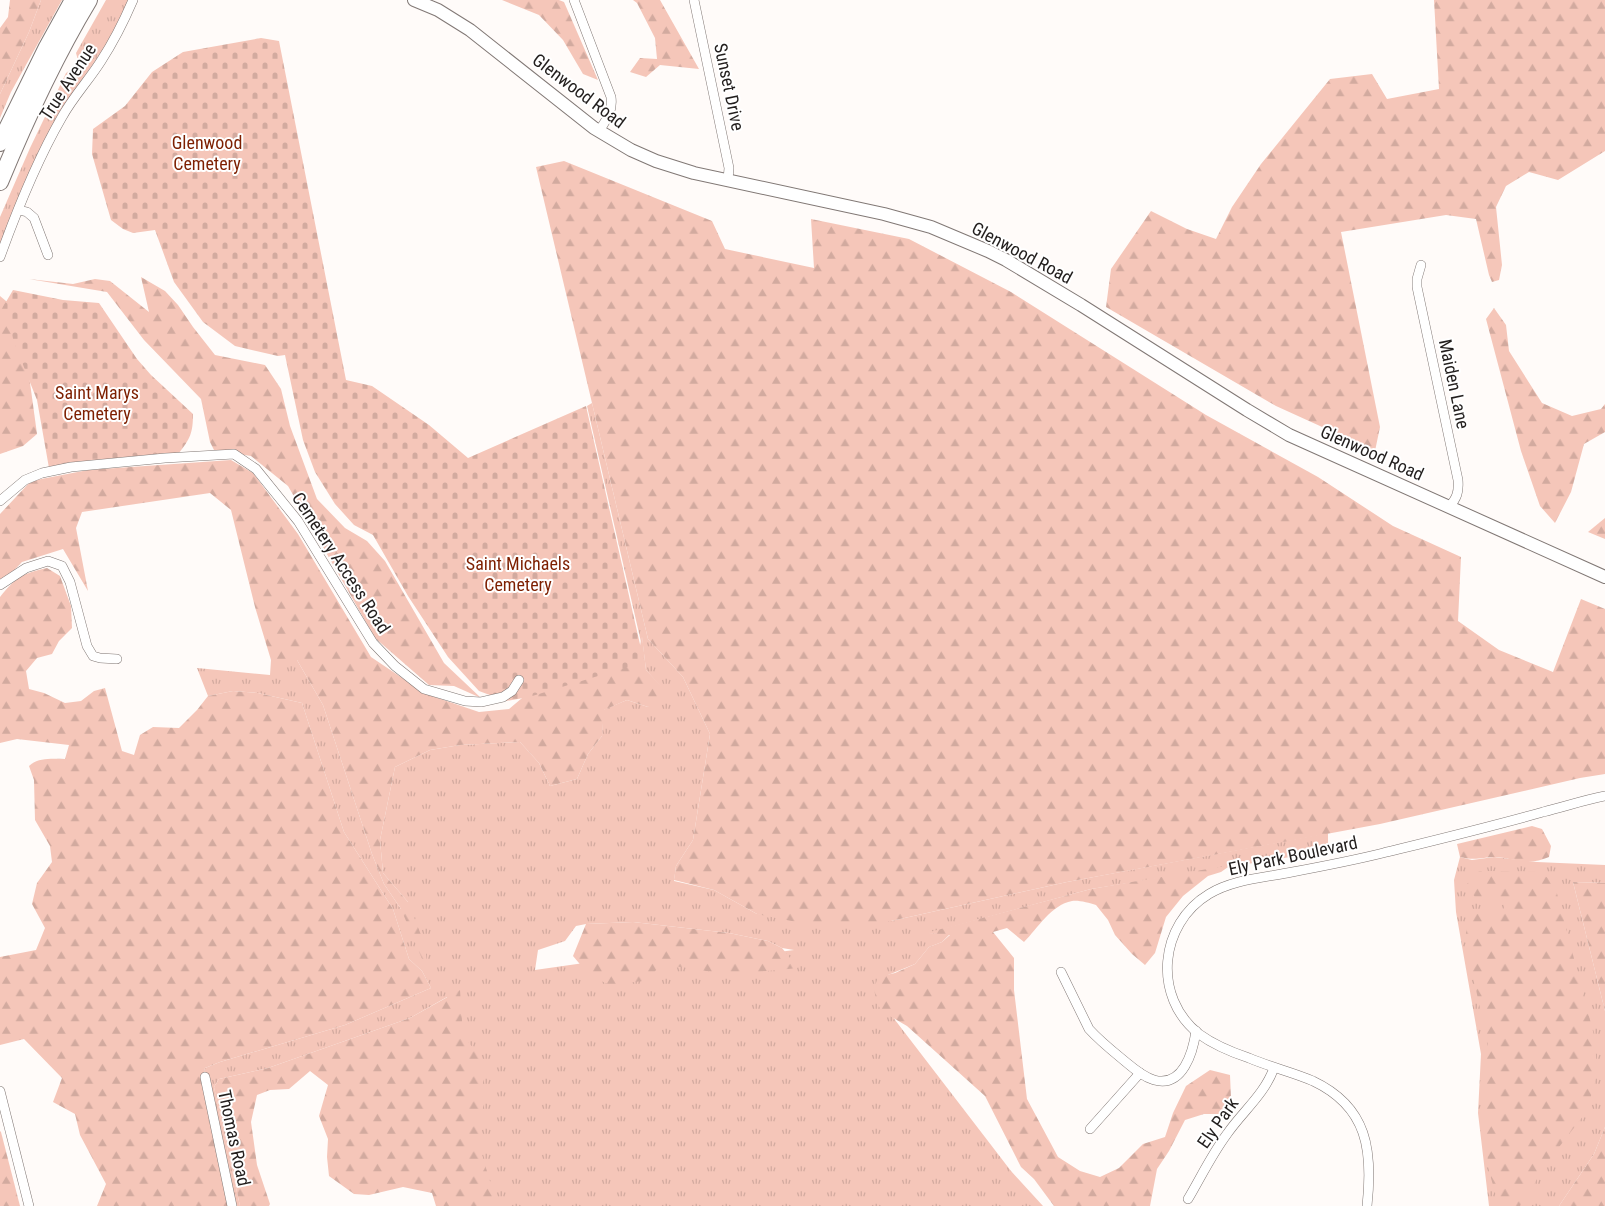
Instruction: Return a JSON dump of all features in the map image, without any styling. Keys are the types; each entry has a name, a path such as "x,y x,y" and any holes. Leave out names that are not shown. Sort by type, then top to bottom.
{"highway":[{"path":"0,143 47,47 81,1"},
{"path":"0,182 81,1"}],"street":[{"name":"True Avenue","path":"0,257 61,118 72,99 101,62 121,29 133,0"},
{"name":"Glenwood Road","path":"414,0 438,10 470,30 599,131 630,150 656,161 694,173 893,216 931,227 988,251 1081,305 1289,435 1605,577"},
{"path":"574,0 611,97 610,114 599,131"},
{"name":"Sunset Drive","path":"694,0 729,168 728,180"},
{"path":"19,210 27,212 34,218 48,254"},
{"name":"Maiden Lane","path":"1421,266 1417,287 1458,480 1459,491 1449,507"},
{"name":"Cemetery Access Road","path":"0,501 25,480 42,472 165,458 234,454 256,469 298,521 373,643 396,666 424,688 466,701 481,702 503,697 512,691 520,680"},
{"path":"0,585 26,568 48,561 62,566 70,582 87,646 93,656 117,659"},
{"name":"Ely Park Boulevard","path":"1367,1206 1369,1160 1366,1138 1358,1120 1345,1102 1328,1089 1311,1080 1220,1047 1196,1031 1175,1005 1170,990 1167,964 1171,942 1178,924 1191,908 1212,892 1238,882 1383,853 1605,796"},
{"path":"1061,972 1089,1030 1140,1073 1155,1080 1168,1079 1180,1073 1189,1060 1194,1046 1196,1031"},
{"name":"Ely Park","path":"1188,1199 1227,1134 1268,1082 1274,1068"},
{"path":"1090,1129 1140,1073"},
{"name":"Thomas Road","path":"204,1078 232,1206"},
{"path":"0,1091 29,1206"}],"green space":[{"path":"10,0 41,0 29,32 0,94 0,28 8,17"},
{"path":"41,0 62,0 11,92 0,118 0,94 29,32"},
{"path":"106,0 130,0 114,34 75,90 33,167 0,249 0,217 66,73 73,68 78,60 76,53"},
{"path":"502,0 559,0 564,2 598,80 583,74 563,40 539,15"},
{"path":"633,0 660,0 699,69 660,65 646,77 630,72 640,58 657,59 655,38 637,3"},
{"path":"1434,0 1605,0 1605,151 1558,180 1529,172 1506,186 1496,207 1502,265 1499,280 1492,282 1489,275 1476,219 1446,215 1341,232 1380,427 1375,451 1276,406 1106,307 1111,269 1151,211 1187,229 1216,239 1232,207 1261,164 1330,79 1372,74 1387,99 1439,89"},
{"path":"261,38 279,41 346,380 372,386 429,425 468,458 586,406 644,662 529,697 506,701 479,691 448,657 408,596 373,535 354,525 335,504 315,472 303,440 285,355 278,356 235,346 203,322 174,282 155,230 133,233 123,229 111,220 92,154 93,129 125,106 152,72 183,52"},
{"path":"564,161 712,221 725,249 814,268 811,219 909,239 1011,292 1206,415 1318,477 1393,526 1461,557 1458,621 1499,650 1553,672 1581,599 1605,609 1605,774 1580,778 1380,824 1067,882 891,921 816,926 757,914 714,890 674,880 676,866 693,840 710,734 683,677 648,639 536,167"},
{"path":"141,277 165,291 178,305 215,355 265,365 281,389 290,426 317,499 345,528 367,541 385,561 444,663 481,698 454,686 429,685 375,638 288,486 251,456 214,450 210,442 201,399 144,340 107,292 29,279 73,284 95,279 110,281 149,312"},
{"name":"Saint Marys Cemetery","path":"13,290 63,300 99,303 137,359 151,375 193,414 190,435 179,453 49,468 37,400 14,342 3,307"},
{"path":"0,296 12,306 28,368 37,434 23,446 0,454"},
{"path":"1494,308 1506,325 1509,351 1542,403 1572,416 1601,409 1605,404 1605,432 1584,444 1571,492 1555,523 1540,506 1521,451 1486,319"},
{"path":"592,403 648,639 683,677 710,734 693,840 676,866 674,881 714,890 757,914 891,921 1067,882 1328,833 1328,849 1334,850 1091,889 929,933 950,934 942,942 929,947 915,964 888,975 882,1003 1011,1171 1043,1206 483,1206 447,997 410,1018 268,1068 219,1079 214,1087 240,1206 228,1206 202,1080 205,1068 345,1025 431,988 422,971 409,959 393,909 344,832 302,703 258,693 233,691 208,696 197,668 270,675 271,660 297,660 323,705 372,854 384,884 401,909 408,902 383,873 380,840 395,767 430,750 460,745 520,742 539,763 550,786 577,779 588,754 602,736 603,710 627,700 648,707 663,689 646,670 642,637 641,642 587,406","holes":["633,922 729,933 768,941 782,948 794,950 725,959 591,962 535,970 538,950 565,941 576,926 586,924"]},
{"path":"231,460 253,473 298,534 371,657 426,694 479,712 509,709 534,688 639,651 642,635 646,670 664,689 665,702 648,707 627,700 604,710 602,736 588,754 577,779 550,786 539,763 520,742 460,745 430,750 395,767 380,840 383,873 408,902 425,945 428,973 401,909 384,884 372,854 323,705 297,660 271,660 255,607 231,510 210,493 82,512 76,528 88,591 63,549 22,562 0,585 0,514 31,481 88,470"},
{"path":"1605,518 1605,539 1588,532"},
{"path":"47,568 60,576 71,606 72,628 59,641 52,654 37,658 26,671 29,689 44,693 65,703 81,701 94,691 105,688 122,751 134,755 140,735 153,727 179,728 208,696 233,691 258,693 302,703 344,832 393,909 409,959 422,971 431,988 345,1025 205,1068 202,1080 228,1206 97,1206 106,1184 80,1135 75,1114 53,1102 62,1078 24,1039 0,1045 0,957 36,950 45,928 32,904 37,883 52,862 50,846 35,820 34,780 29,766 41,760 65,759 69,745 17,739 0,743 0,597 20,577"},
{"path":"1532,826 1542,829 1551,846 1549,857 1542,860 1523,861 1496,857 1475,859 1460,857 1457,844"},
{"path":"1460,857 1472,860 1494,857 1537,862 1605,865 1605,883 1573,882 1605,1011 1605,1127 1594,1154 1559,1206 1489,1206 1478,1113 1481,1054 1456,912 1454,880"},
{"path":"1231,865 1221,872 1208,876 1183,896 1166,917 1155,953 1145,965 1115,935 1108,920 1096,905 1084,902 1072,901 1058,907 1045,918 1024,942 1007,928 993,932 1014,958 1014,990 1027,1099 1058,1157 1080,1171 1100,1177 1119,1168 1143,1144 1165,1137 1173,1113 1186,1086 1210,1070 1230,1075 1231,1098 1222,1114 1204,1114 1185,1120 1157,1169 1150,1206 1054,1206 1034,1179 1021,1167 985,1096 907,1026 883,1012 877,1004 874,989 878,977 895,973 915,964 929,947 942,942 950,935 926,933 1091,889"},
{"path":"1479,871 1539,872 1554,882 1595,1039 1597,1074 1587,1111 1549,1160 1520,1206 1499,1206 1489,1171 1482,1108 1483,1080 1488,1045 1465,939 1469,915 1503,910 1507,898 1477,900 1466,885"},
{"path":"1573,882 1605,883 1605,1011"},
{"path":"633,922 729,933 768,941 782,948 798,968 728,975 684,967 661,966 643,981 610,985 590,976 573,956 586,924"},
{"path":"460,990 463,1036 480,1056 483,1080 483,1109 480,1148 492,1188 495,1206 436,1206 432,1193 403,1187 369,1195 354,1194 329,1176 328,1139 319,1116 328,1085 310,1071 289,1089 270,1090 257,1095 251,1122 257,1165 270,1204 269,1206 240,1206 214,1087 219,1079 268,1068 410,1018"},
{"path":"1605,1127 1605,1206 1559,1206 1594,1154"},
{"path":"1,1132 20,1206 0,1206"}],"park label":[{"name":"Glenwood Cemetery","path":"207,153"},
{"name":"Saint Michaels Cemetery","path":"518,574"}]}
